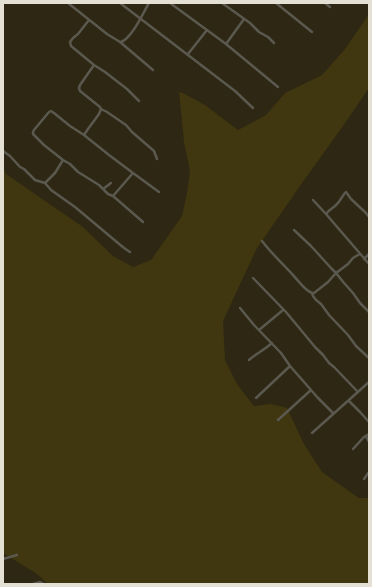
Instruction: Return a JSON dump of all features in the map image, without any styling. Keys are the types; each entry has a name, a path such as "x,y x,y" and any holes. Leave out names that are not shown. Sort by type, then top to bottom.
{"street":[{"path":"68,3 107,34 120,42 153,70"},
{"path":"120,3 235,91 253,108"},
{"path":"120,42 126,39 149,3"},
{"path":"170,3 226,44 278,87"},
{"path":"222,3 259,32 268,36 274,43"},
{"path":"276,3 312,32"},
{"path":"325,3 330,7"},
{"path":"226,44 244,19"},
{"path":"89,20 73,38 70,44 94,66 127,89 139,101"},
{"path":"188,54 207,30"},
{"path":"94,66 80,85 79,90 101,109 126,125 154,151 157,158"},
{"path":"84,135 100,114 101,109"},
{"path":"143,222 113,196 108,194 104,189 78,172 70,164 44,145 32,132 51,111 159,192"},
{"path":"3,151 35,180 45,183 51,190 130,252"},
{"path":"45,183 63,160"},
{"path":"113,196 133,173"},
{"path":"104,189 112,183"},
{"path":"326,214 337,204 346,192 369,217"},
{"path":"313,200 369,264"},
{"path":"294,230 336,273 369,312"},
{"path":"262,241 272,254 308,291 312,293 329,316 369,358"},
{"path":"312,293 328,282 336,273 360,254"},
{"path":"364,259 369,254"},
{"path":"253,278 329,363 358,392"},
{"path":"240,308 272,343 318,398 333,413"},
{"path":"259,330 283,310"},
{"path":"249,360 272,343"},
{"path":"256,398 290,366"},
{"path":"312,433 369,382"},
{"path":"278,420 311,390"},
{"path":"348,401 369,422"},
{"path":"368,435 369,442"},
{"path":"353,449 368,435"},
{"path":"364,479 369,472"},
{"path":"3,558 17,555"},
{"path":"33,584 40,582 44,584"}],"shaded area":[{"path":"369,14 369,88 257,248 223,321 225,360 237,384 254,406 271,404 287,408 304,444 322,472 359,498 369,498 369,584 48,584 37,574 3,553 3,167 6,174 83,227 113,256 133,267 151,260 182,216 187,193 190,171 184,142 179,92 205,105 238,130 266,115 285,93 322,75 345,49"}]}
